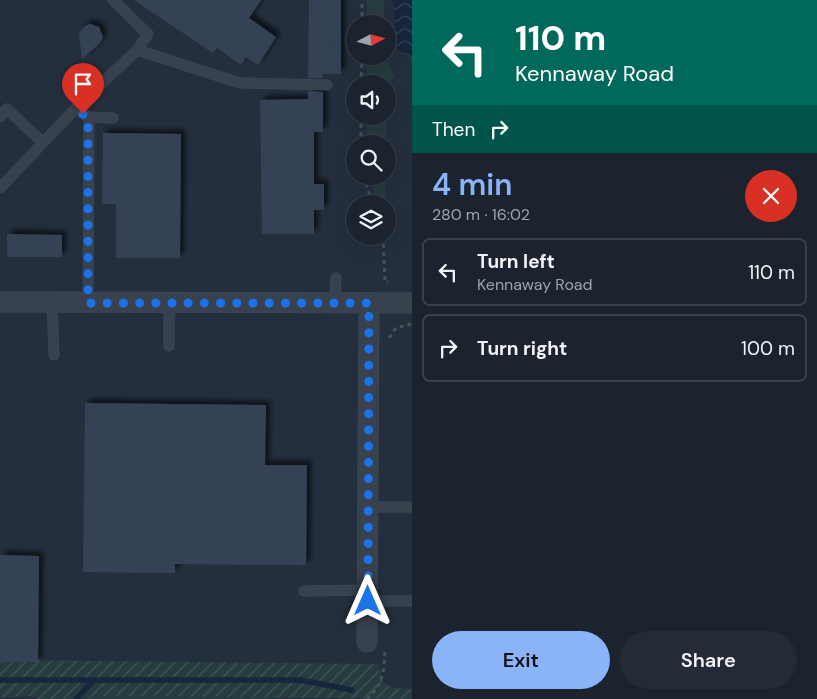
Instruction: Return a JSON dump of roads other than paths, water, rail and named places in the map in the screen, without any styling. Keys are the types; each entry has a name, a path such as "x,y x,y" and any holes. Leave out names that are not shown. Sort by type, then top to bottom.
{"street":[{"path":"0,302 412,303"},
{"path":"367,642 369,303"}],"lane":[{"path":"0,188 75,109 137,50 148,34 113,0"},
{"path":"137,50 240,83 327,85"},
{"path":"0,117 7,109 42,143"},
{"path":"75,109 88,118 113,118"},
{"path":"88,118 88,303"},
{"path":"335,303 336,278"},
{"path":"52,302 54,355"},
{"path":"169,303 169,346"},
{"path":"368,506 412,507"},
{"path":"304,591 412,601"}],"water":[{"path":"393,0 412,0 412,59 396,48 396,15 394,15"}],"waterway":[{"path":"0,680 300,680 352,690"},
{"path":"76,699 93,681"}]}
